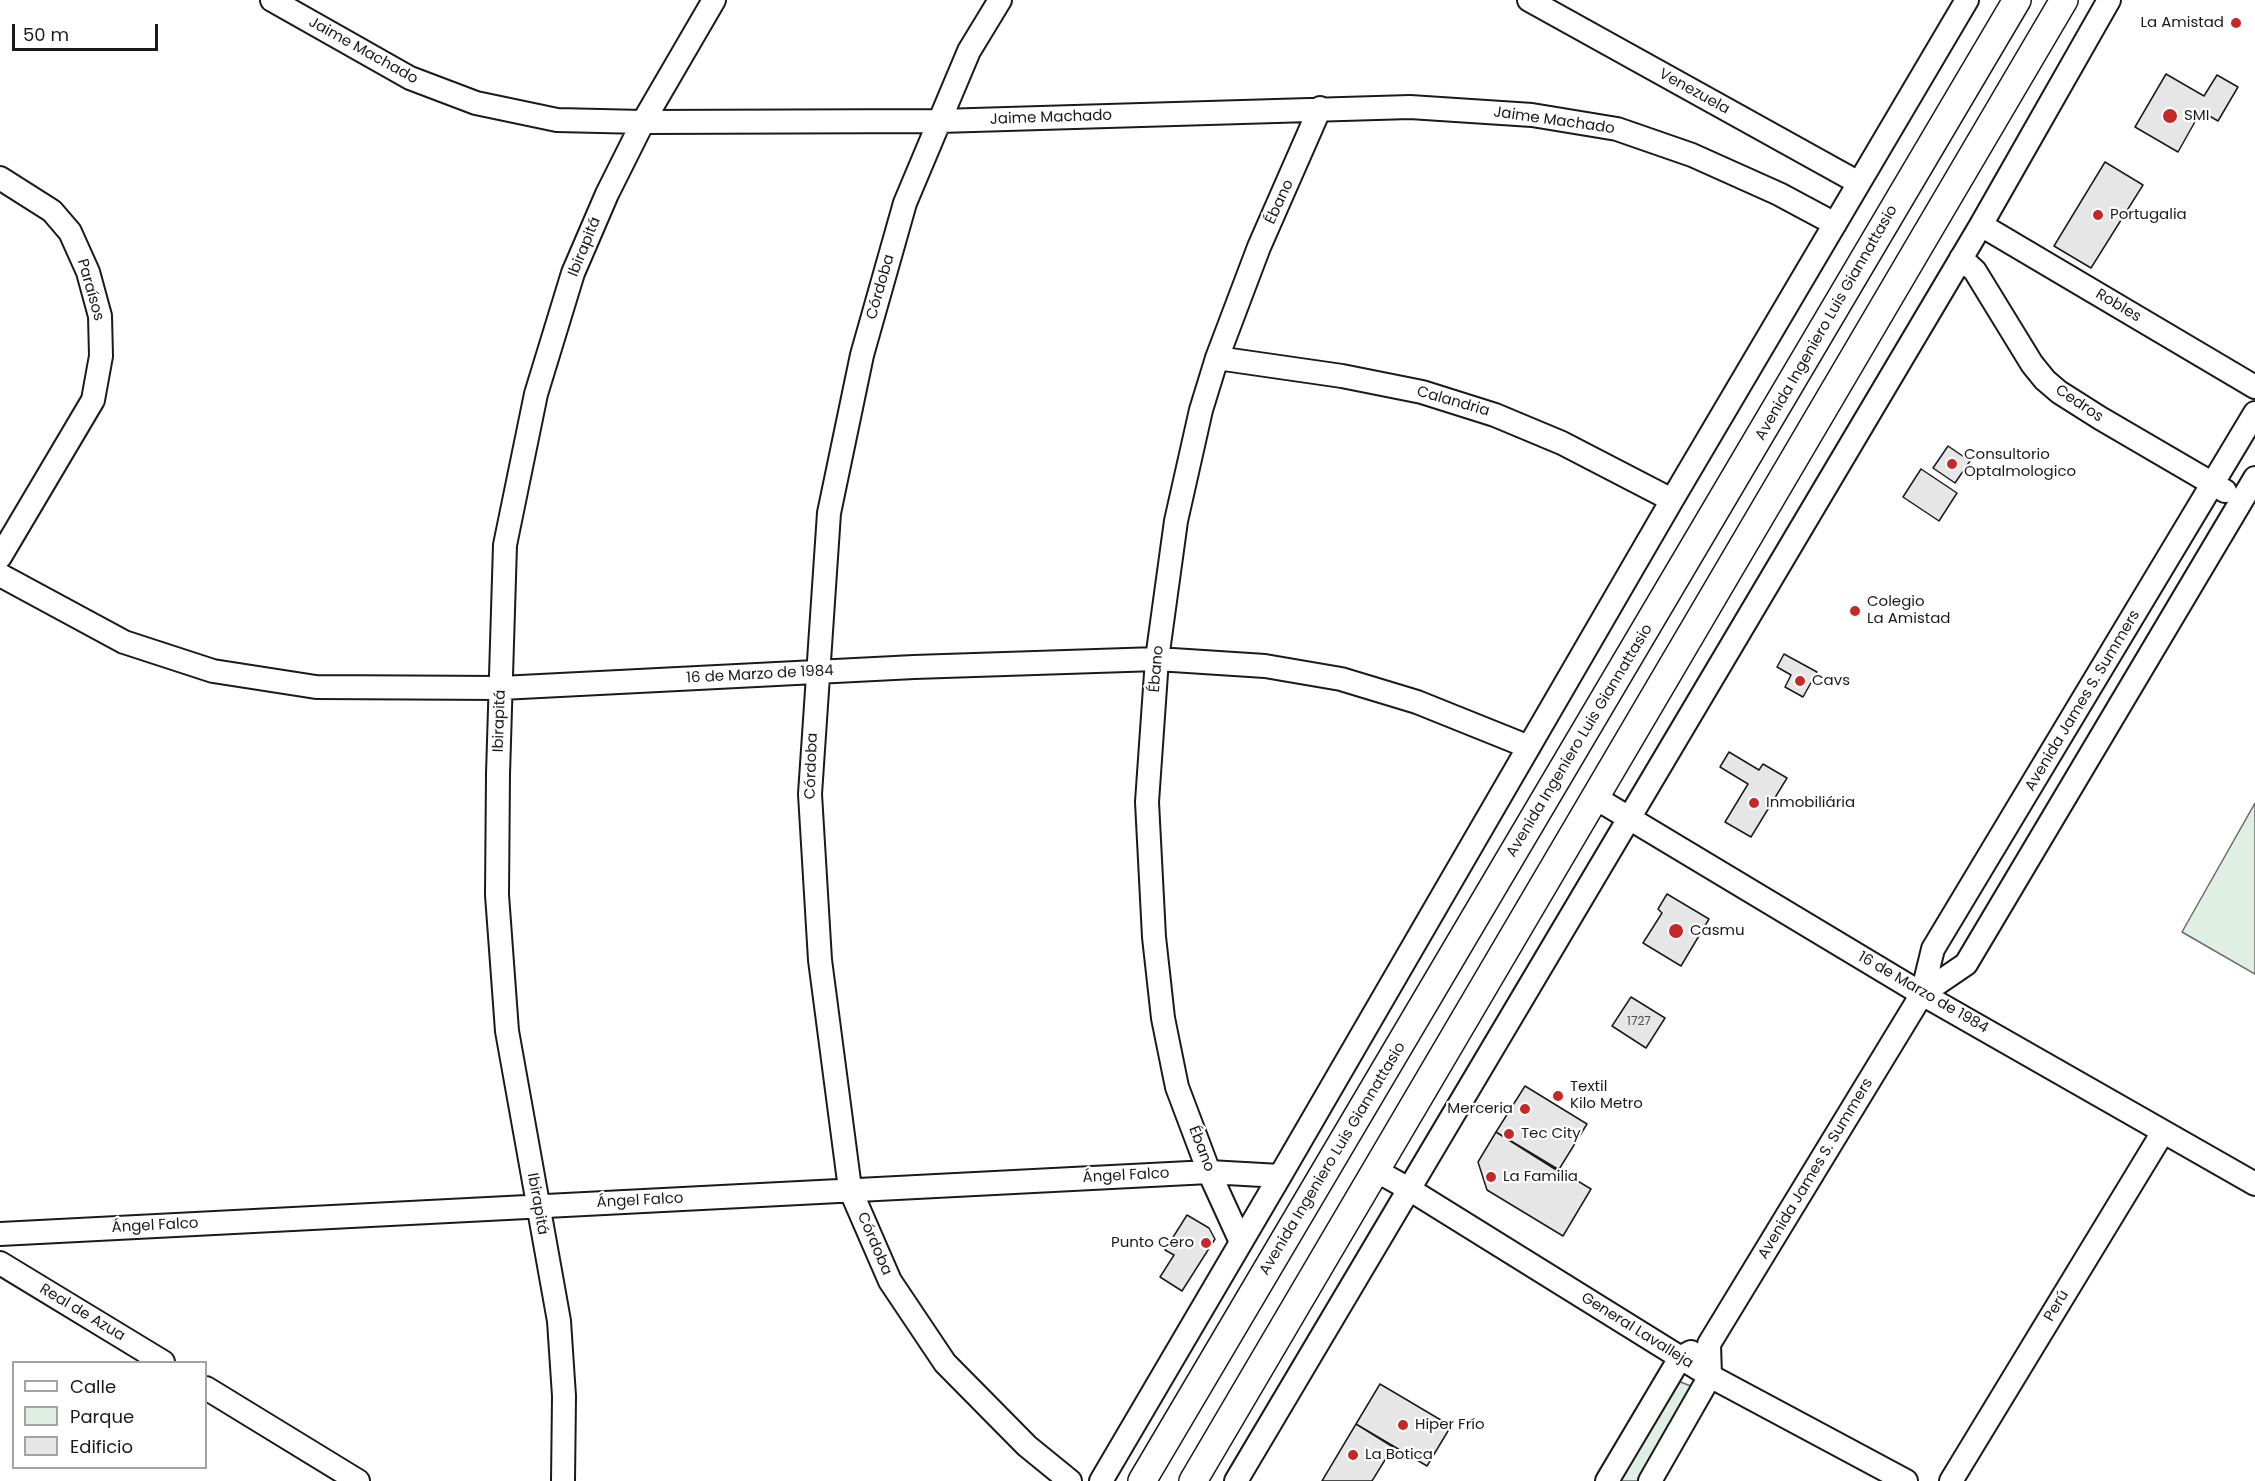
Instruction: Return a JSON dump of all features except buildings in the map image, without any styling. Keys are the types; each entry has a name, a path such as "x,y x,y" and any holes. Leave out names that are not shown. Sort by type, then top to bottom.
{"main road":[{"name":"Avenida Ingeniero Luis Giannattasio","path":"1142,1481 2016,0"},
{"path":"1193,1481 2064,0"}],"street":[{"name":"Jaime Machado","path":"272,0 410,78 476,103 557,120 940,121 1410,107 1532,115 1617,129 1692,155 1779,194 1835,224"},
{"name":"Ibirapitá","path":"563,1481 564,1396 559,1321 507,1031 498,907 498,774 505,545 536,394 573,273 607,194 643,122 714,0"},
{"name":"Córdoba","path":"1000,0 969,51 905,203 862,355 829,513 816,672 810,794 820,960 850,1189 890,1281 945,1363 1027,1446 1070,1481"},
{"name":"Venezuela","path":"1529,0 1859,183"},
{"path":"1101,1481 1672,500 1967,0"},
{"path":"1236,1481 1981,225 2109,0"},
{"name":"Ébano","path":"1241,1242 1209,1172 1178,1087 1163,1018 1154,937 1147,802 1158,659 1176,520 1202,410 1217,358 1259,247 1320,108"},
{"name":"Paraísos","path":"0,178 52,211 70,232 88,272 100,316 101,356 93,400 0,557"},
{"name":"Robles","path":"1981,225 2255,387"},
{"name":"Cedros","path":"1961,258 1975,271 2032,364 2045,380 2059,392 2100,418 2241,501"},
{"name":"Calandria","path":"1217,358 1342,376 1422,392 1495,415 1563,442 1672,500"},
{"name":"Avenida James S. Summers","path":"1709,1344 1922,994 1933,949 2255,413"},
{"name":"Avenida James S. Summers","path":"1922,994 1966,964 2255,478"},
{"name":"16 de Marzo de 1984","path":"0,575 124,642 213,670 316,687 501,687 1158,659 1265,666 1341,679 1417,702 1529,747"},
{"name":"16 de Marzo de 1984","path":"1594,797 1922,994 2255,1184"},
{"name":"Perú","path":"1951,1481 2163,1132"},
{"name":"General Lavalleja","path":"1375,1170 1710,1376 1906,1481"},
{"name":"Ángel Falco","path":"0,1234 1209,1172 1280,1176"},
{"name":"Real de Azua","path":"0,1263 161,1361"},
{"path":"1607,1481 1680,1358 1709,1344 1710,1376 1650,1481"},
{"path":"207,1389 358,1481"}],"green space":[{"path":"2255,803 2255,974 2182,932"},
{"path":"1675,1380 1691,1386 1638,1481 1616,1481"}],"place":[{"name":"La Amistad","path":"2236,23"},
{"name":"SMI","path":"2170,116"},
{"name":"Portugalia","path":"2098,215"},
{"name":"Consultorio Optalmologico","path":"1952,464"},
{"name":"Colegio La Amistad","path":"1855,611"},
{"name":"Cavs","path":"1800,681"},
{"name":"Inmobiliária","path":"1754,803"},
{"name":"Casmu","path":"1676,931"},
{"name":"Textil Kilo Metro","path":"1558,1096"},
{"name":"Merceria","path":"1525,1109"},
{"name":"Tec City","path":"1509,1134"},
{"name":"La Familia","path":"1491,1177"},
{"name":"Punto Cero","path":"1206,1243"},
{"name":"Hiper Frío","path":"1403,1425"},
{"name":"La Botica","path":"1353,1455"}]}
